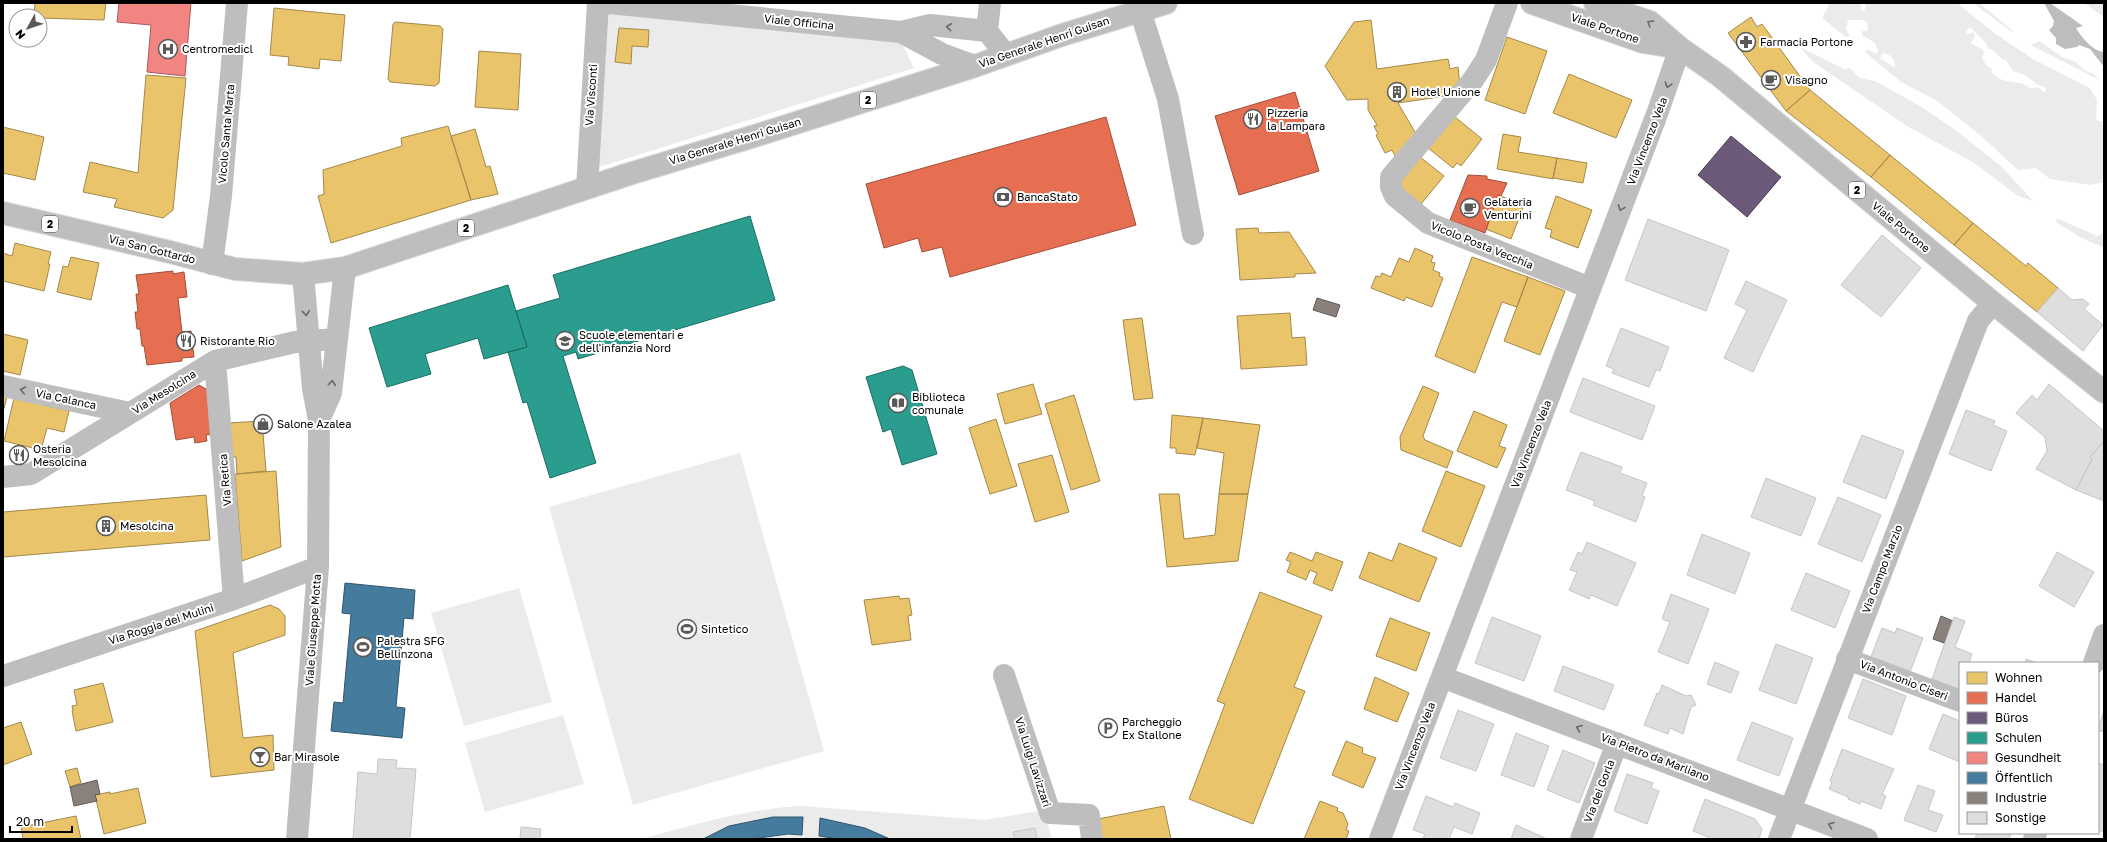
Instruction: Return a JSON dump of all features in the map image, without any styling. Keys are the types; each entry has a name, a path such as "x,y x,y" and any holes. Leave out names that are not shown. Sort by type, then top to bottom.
{"street":[{"name":"Vicolo Santa Marta","path":"212,264 221,196 237,3"},
{"name":"Via Visconti","path":"587,188 598,3"},
{"name":"Viale Officina","path":"609,3 902,32 930,25 987,31"},
{"path":"990,3 987,31 1006,55"},
{"name":"Via Generale Henri Guisan","path":"303,274 345,268 587,188 975,66 1140,10 1166,3"},
{"name":"Vicolo Posta Vecchia","path":"1508,3 1486,60 1473,80 1391,177 1391,187 1395,196 1428,223 1590,288"},
{"name":"Viale Portone","path":"1532,3 1643,42 1680,48"},
{"name":"Viale Portone","path":"1595,3 1650,22 1680,48 1720,76 1993,303 2104,392"},
{"path":"1140,10 1168,100 1193,234"},
{"path":"902,32 942,54 975,66"},
{"name":"Via Vincenzo Vela","path":"1380,839 1662,102 1680,48"},
{"name":"Via San Gottardo","path":"3,213 170,252 212,264 248,271 303,274"},
{"name":"Viale Giuseppe Motta","path":"319,420 331,393 345,268"},
{"name":"Viale Giuseppe Motta","path":"297,839 318,567 319,420 313,389 303,274"},
{"name":"Via Campo Marzio","path":"1779,839 1978,321 1993,303"},
{"name":"Via Mesolcina","path":"3,477 31,474 215,361 308,340 337,339"},
{"name":"Via Retica","path":"215,361 234,599"},
{"name":"Via Calanca","path":"3,386 130,413"},
{"name":"Via Roggia dei Mulini","path":"3,676 234,599 318,567"},
{"path":"2094,662 2104,635"},
{"name":"Via Antonio Ciseri","path":"1847,659 1959,701"},
{"name":"Via Luigi Lavizzari","path":"1004,675 1050,813 1089,814 1092,839"},
{"name":"Via Pietro da Marliano","path":"1442,677 1617,742 1867,839"},
{"name":"Via dei Gorla","path":"1581,839 1617,742"}],"shaded area":[{"path":"605,3 899,38 914,68 590,170"},
{"path":"1830,3 1848,3 1852,5 1853,3 1861,3 1861,10 1864,11 1866,6 1863,3 1957,3 1997,35 2033,59 2090,88 2097,100 2096,120 2104,122 2104,182 2091,185 2050,179 2036,168 2018,170 1980,135 1936,100 1901,82 1865,52 1867,49 1876,54 1878,51 1875,43 1862,35 1862,31 1867,31 1868,25 1864,20 1848,20 1846,29 1850,36 1846,37 1822,18","holes":["1969,28 1971,28 1986,43 1988,49 1991,49 2002,59 2006,60 2013,71 2027,76 2038,85 2046,88 2046,91 2044,92 2038,87 2032,89 2023,84 1998,78 1991,71 1992,69 1986,65 1982,57 1984,53 1983,50 1971,43 1975,36 1973,32 1968,34 1966,32","1883,53 1893,58 1895,68 1880,58"]},
{"path":"1973,3 1979,3 2013,31 2012,32"},
{"path":"2044,3 2050,3 2083,26 2076,28 2084,40 2092,47 2096,50 2104,52 2104,67 2090,49 2079,45 2077,47 2065,49 2056,44 2056,38 2049,30 2053,26 2054,21"},
{"path":"2084,3 2104,3 2104,17"},
{"path":"2039,41 2062,57 2076,62 2084,70 2094,74 2099,80 2031,45"},
{"path":"1800,47 1846,70 1849,67 1860,78 1875,81 1920,106 1954,129 2002,167 2033,201 2018,196 1976,164 1907,126 1813,62"},
{"path":"2057,218 2097,236 2104,233 2104,248 2078,236 2056,222"},
{"name":"Sintetico","path":"740,453 824,751 633,805 549,507"},
{"path":"519,588 552,702 464,726 431,613"},
{"path":"563,715 584,784 485,812 465,743"},
{"path":"801,806 985,820 1044,810 1052,839 641,839 740,814 760,810"}],"building: Wohnen":[{"path":"35,3 106,3 104,20 48,18 48,8 35,8"},
{"path":"274,8 345,15 341,61 320,59 319,69 288,65 289,57 270,55"},
{"path":"1751,17 1757,27 1762,24 1810,90 1786,111 1728,33"},
{"name":"Hotel Unione","path":"1371,20 1377,69 1448,59 1450,69 1458,67 1460,87 1451,88 1453,95 1398,103 1419,139 1399,164 1392,150 1385,153 1376,135 1378,134 1374,126 1377,125 1368,110 1368,99 1347,100 1325,66 1354,22"},
{"path":"395,22 440,26 443,29 439,83 435,86 390,82 388,79 393,24"},
{"path":"619,28 649,30 648,47 632,46 631,64 615,62"},
{"path":"1507,37 1547,51 1525,114 1485,100"},
{"path":"479,51 521,54 518,110 475,107"},
{"path":"1569,74 1632,100 1616,138 1553,113"},
{"path":"146,75 186,78 173,210 163,218 114,207 117,199 83,192 90,162 138,173"},
{"path":"1810,90 1890,155 1871,177 1786,111"},
{"path":"1449,112 1482,139 1461,166 1457,163 1453,168 1423,144"},
{"path":"448,126 471,200 331,243 318,196 324,194 323,170 402,146 401,138"},
{"path":"3,127 44,137 35,180 3,173"},
{"path":"475,129 486,167 490,166 498,194 471,200 451,136"},
{"path":"1503,134 1521,137 1518,152 1557,158 1553,179 1497,169"},
{"path":"1415,153 1444,176 1421,204 1393,181"},
{"path":"1890,155 1973,223 1954,245 1871,177"},
{"path":"1557,158 1587,163 1583,183 1553,178"},
{"path":"1498,195 1524,205 1511,239 1486,229"},
{"path":"1556,196 1592,210 1578,248 1550,237 1552,230 1545,228"},
{"path":"1973,223 2026,266 2028,263 2058,288 2037,312 1954,245"},
{"path":"1258,228 1259,233 1289,232 1316,273 1295,274 1295,277 1240,280 1236,229"},
{"path":"15,243 51,252 44,291 3,281 3,253 12,256"},
{"path":"1415,248 1433,256 1431,262 1435,263 1433,270 1440,273 1439,276 1443,278 1432,307 1406,297 1404,301 1371,288 1376,276 1380,277 1382,273 1391,277 1399,258 1409,262"},
{"path":"71,257 99,263 91,300 57,292 63,266 68,267"},
{"path":"1472,257 1528,277 1517,307 1502,302 1475,373 1435,356"},
{"path":"1528,277 1565,291 1540,355 1504,341"},
{"path":"1290,313 1292,338 1305,337 1307,365 1241,369 1237,316"},
{"path":"1142,318 1153,398 1134,400 1123,320"},
{"path":"3,334 28,340 20,375 3,371"},
{"path":"1033,384 1042,414 1005,424 997,394"},
{"path":"1423,386 1439,393 1423,436 1425,440 1453,452 1447,468 1401,450 1400,437"},
{"path":"1074,395 1100,481 1071,490 1045,404"},
{"path":"3,396 7,397 3,412"},
{"path":"14,398 69,411 64,432 47,428 41,450 4,441"},
{"path":"1474,411 1507,425 1499,446 1506,448 1497,468 1457,451"},
{"path":"1172,415 1203,418 1195,455 1176,453 1176,448 1170,448"},
{"path":"1203,418 1260,425 1248,494 1219,494 1224,453 1197,448"},
{"path":"996,419 1017,486 990,494 969,428"},
{"path":"262,421 266,471 237,474 236,457 230,457 228,423"},
{"path":"1052,455 1069,512 1035,522 1018,464"},
{"path":"276,471 281,547 242,561 235,474"},
{"path":"1446,471 1485,486 1461,547 1422,531"},
{"path":"1159,494 1179,494 1184,539 1215,535 1219,494 1248,494 1238,561 1167,567"},
{"name":"Mesolcina","path":"206,495 210,540 3,557 3,512"},
{"path":"1399,543 1437,558 1419,602 1359,578 1369,552 1392,561"},
{"path":"1290,552 1312,561 1316,552 1343,562 1332,591 1313,583 1317,573 1310,570 1306,580 1287,572 1291,562 1286,560"},
{"path":"1260,592 1322,616 1294,687 1305,691 1253,824 1189,799 1225,704 1217,701"},
{"path":"899,596 900,599 909,598 912,615 908,616 911,640 872,645 864,600"},
{"path":"270,605 279,609 285,616 285,635 233,653 243,738 273,735 274,770 211,777 195,631"},
{"path":"1390,618 1430,633 1416,671 1376,656"},
{"path":"1375,677 1409,693 1397,722 1364,709"},
{"path":"103,683 113,722 76,731 72,711 72,706 77,705 74,690"},
{"path":"21,722 32,754 3,765 3,728"},
{"path":"1346,741 1363,748 1362,753 1376,758 1363,788 1332,775"},
{"path":"77,768 81,783 70,787 65,771"},
{"path":"138,788 146,823 104,834 95,795 110,792 110,794"},
{"path":"1320,801 1338,808 1337,811 1343,813 1348,824 1346,830 1349,831 1346,839 1304,839"},
{"path":"1164,806 1171,839 1102,839 1098,819"},
{"path":"76,816 81,839 23,839 21,827"}],"building: Handel":[{"path":"1295,92 1319,171 1239,195 1215,116"},
{"path":"1106,117 1136,225 950,277 942,247 922,252 918,238 884,248 866,184"},
{"path":"1468,175 1487,176 1487,179 1507,183 1501,196 1498,195 1485,233 1450,220"},
{"path":"173,271 173,274 184,272 187,297 178,298 182,332 191,331 194,357 182,358 182,361 147,365 144,346 142,346 140,329 137,329 135,312 138,312 136,294 139,294 136,275"},
{"path":"199,385 213,393 216,434 206,435 207,441 195,443 194,437 176,440 170,403"}],"building: Büros":[{"path":"1731,136 1781,177 1747,217 1698,175"}],"building: Schulen":[{"path":"750,216 775,300 578,359 576,352 563,356 596,463 550,478 527,402 523,403 508,352 527,347 516,311 560,298 553,275"},
{"path":"508,285 527,347 484,359 478,338 425,354 431,374 387,387 369,328"},
{"name":"Biblioteca comunale","path":"903,366 912,370 937,454 902,465 891,429 883,432 866,377"}],"building: Gesundheit":[{"name":"Centromedicl","path":"119,3 191,3 185,76 147,72 151,25 117,22"}],"building: Öffentlich":[{"path":"345,583 415,590 413,619 404,618 396,707 405,708 402,738 331,731 334,702 343,703 351,614 342,613"},
{"path":"773,817 803,817 802,835 788,834 752,839 703,839 729,826"},
{"path":"820,818 865,828 890,839 838,839 819,836"}],"building: Industrie":[{"path":"1317,298 1340,305 1336,317 1313,310"},
{"path":"1941,616 1953,621 1944,643 1933,639"},
{"path":"97,780 100,794 95,795 97,801 74,806 70,787"}],"building: Sonstige":[{"path":"1648,219 1729,250 1706,311 1625,280"},
{"path":"1882,235 1921,268 1881,317 1841,285"},
{"path":"1746,281 1787,300 1753,372 1724,358 1747,310 1735,304"},
{"path":"2058,288 2072,300 2083,299 2089,304 2084,309 2103,325 2083,351 2037,312"},
{"path":"1621,328 1669,347 1660,371 1656,370 1649,387 1612,373 1614,369 1606,366"},
{"path":"1583,378 1655,406 1642,440 1570,412"},
{"path":"2049,384 2104,431 2104,441 2090,457 2092,459 2076,490 2036,469 2047,451 2045,437 2016,413 2032,395 2037,400"},
{"path":"1966,410 1995,421 1993,425 2007,431 1991,471 1949,454"},
{"path":"1862,435 1904,451 1886,499 1843,482"},
{"path":"2104,441 2104,501 2076,490 2092,459 2090,457"},
{"path":"1581,452 1622,467 1620,473 1647,483 1642,496 1645,497 1636,522 1593,505 1595,501 1566,490"},
{"path":"1766,478 1816,498 1801,536 1751,517"},
{"path":"1838,497 1881,515 1862,562 1818,544"},
{"path":"1702,534 1750,553 1735,594 1687,575"},
{"path":"1587,542 1636,563 1617,606 1591,595 1589,599 1569,590 1577,572 1570,570 1578,552 1582,554"},
{"path":"2057,552 2094,572 2074,607 2039,586"},
{"path":"1806,573 1850,591 1835,628 1791,610"},
{"path":"1671,594 1709,609 1688,664 1658,652 1670,622 1662,619"},
{"path":"1492,617 1541,636 1524,681 1475,663"},
{"path":"1954,617 1965,621 1955,647 1972,654 1969,662 1959,662 1959,689 1932,679"},
{"path":"1882,628 1895,633 1897,628 1923,638 1910,672 1871,657"},
{"path":"1776,644 1813,658 1796,704 1759,690"},
{"path":"2026,659 2034,662 2025,662"},
{"path":"1715,662 1739,672 1731,693 1707,684"},
{"path":"1563,666 1614,685 1604,710 1554,691"},
{"path":"1863,679 1906,696 1892,735 1848,718"},
{"path":"1662,685 1686,696 1691,695 1696,705 1691,707 1683,734 1670,728 1668,734 1644,725 1657,693 1659,694"},
{"path":"1458,710 1494,724 1476,771 1440,758"},
{"path":"2104,710 2104,732 2099,730"},
{"path":"1943,714 1959,721 1959,762 1929,749"},
{"path":"1752,722 1793,738 1779,776 1737,760"},
{"path":"1516,733 1549,746 1534,787 1501,775"},
{"path":"1842,749 1894,769 1882,794 1886,796 1881,809 1861,801 1860,804 1829,789 1832,782 1830,781"},
{"path":"1563,750 1595,763 1579,803 1547,790"},
{"path":"378,759 397,760 396,768 416,769 410,839 353,839 358,772 377,774"},
{"path":"2099,763 2104,765 2104,832 2099,830"},
{"path":"1627,774 1653,783 1651,788 1659,791 1647,824 1614,811"},
{"path":"1918,785 1935,791 1928,810 1943,815 1936,832 1904,820"},
{"path":"1426,796 1453,807 1455,803 1480,813 1472,834 1454,827 1449,839 1423,839 1425,834 1413,830"},
{"path":"1705,799 1755,819 1762,829 1759,839 1713,839 1693,831"},
{"path":"1516,825 1545,838 1511,839"},
{"path":"521,827 541,829 540,839 520,839"},
{"path":"1035,828 1037,839 1015,839 1013,832"},
{"path":"1977,834 2011,834 2009,839 1975,839"}],"place":[{"name":"Farmacia Portone","path":"1746,42"},
{"name":"Centromedicl","path":"168,49"},
{"name":"Visagno","path":"1771,80"},
{"name":"Hotel Unione","path":"1397,92"},
{"name":"Pizzeria la Lampara","path":"1253,119"},
{"name":"BancaStato","path":"1003,197"},
{"name":"Gelateria Venturini","path":"1470,208"},
{"name":"Ristorante Rio","path":"186,341"},
{"name":"Scuole elementari e dell'infanzia Nord","path":"565,341"},
{"name":"Biblioteca comunale","path":"898,403"},
{"name":"Salone Azalea","path":"263,424"},
{"name":"Osteria Mesolcina","path":"19,455"},
{"name":"Mesolcina","path":"106,526"},
{"name":"Sintetico","path":"687,629"},
{"name":"Palestra SFG Bellinzona","path":"363,647"},
{"name":"Parcheggio Ex Stallone","path":"1108,728"},
{"name":"Bar Mirasole","path":"260,757"}]}
